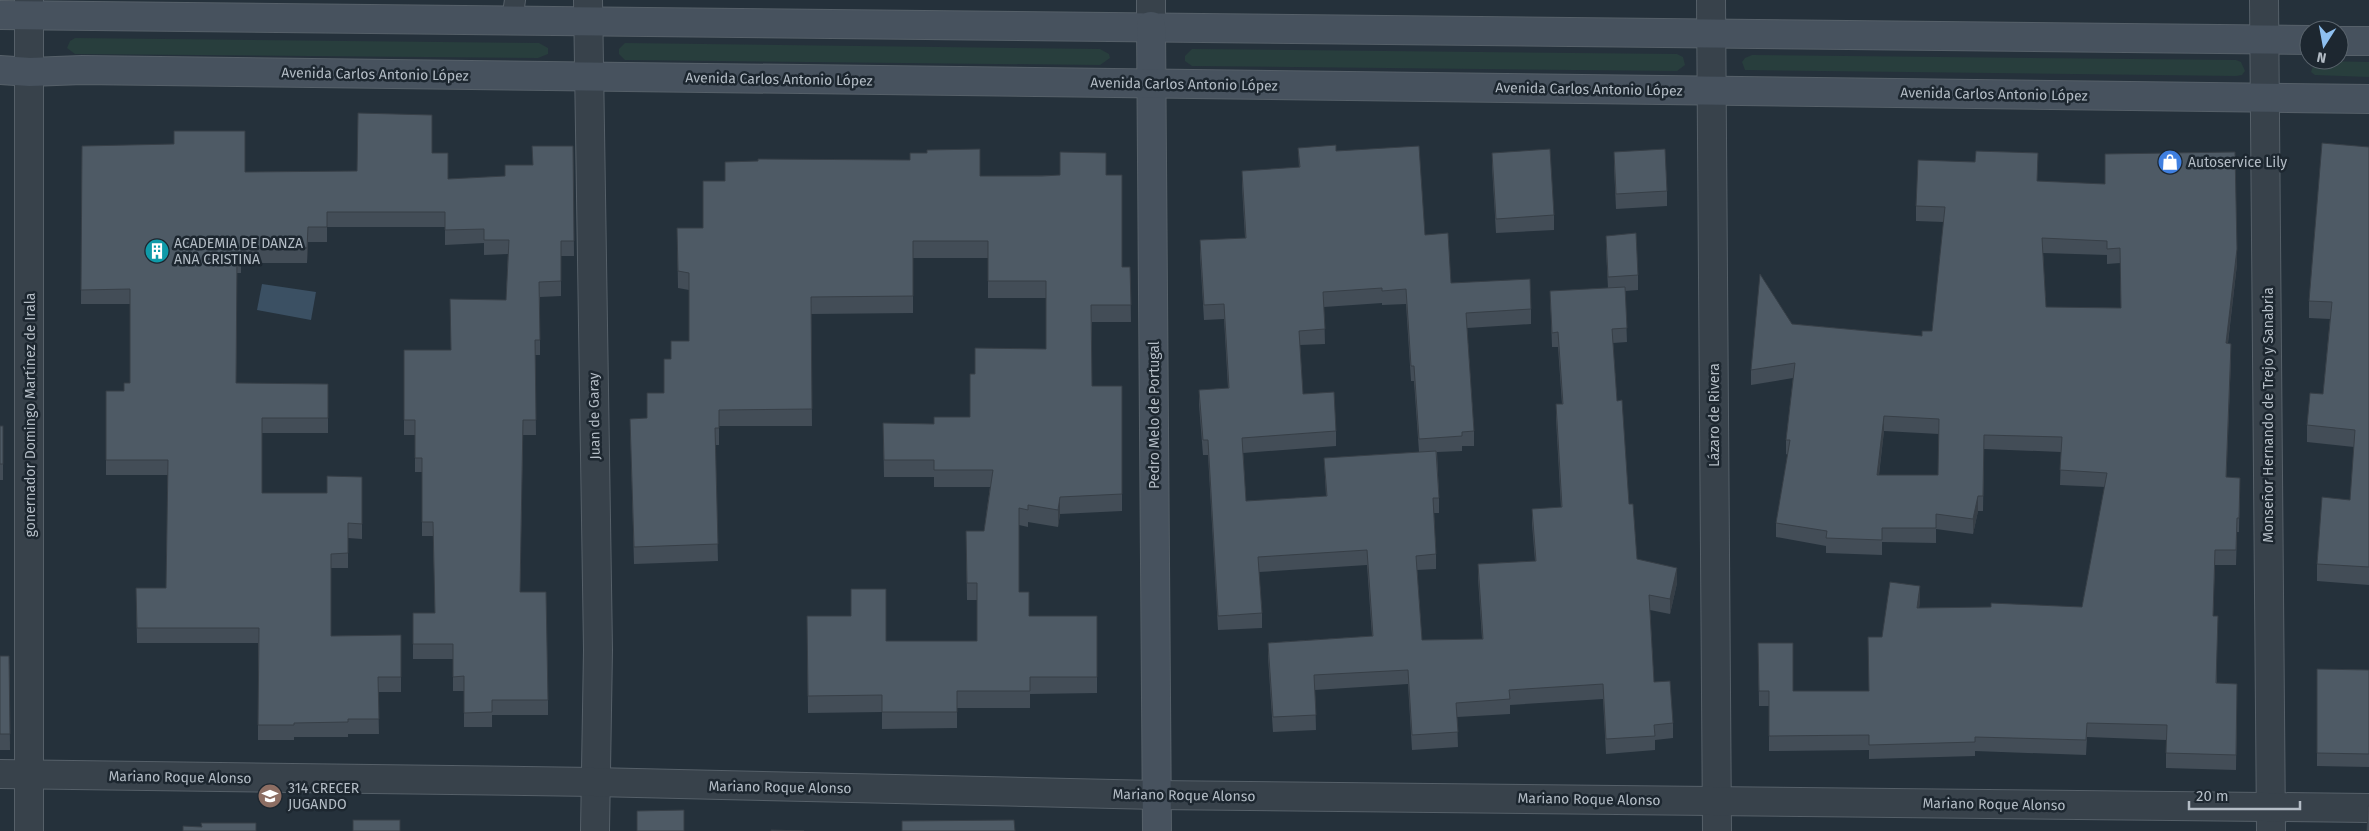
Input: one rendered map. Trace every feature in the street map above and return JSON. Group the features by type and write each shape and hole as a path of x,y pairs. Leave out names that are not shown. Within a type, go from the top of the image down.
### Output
{"main road":[{"path":"0,15 30,8 1151,13 1711,33 2299,40"},
{"name":"Pedro Melo de Portugal","path":"1151,13 1157,831"},
{"path":"2349,41 2369,41"},
{"name":"Avenida Carlos Antonio López","path":"0,70 30,72 82,70 2369,99"}],"street":[{"name":"Lázaro de Rivera","path":"1711,0 1717,831"},
{"name":"Monseñor Hernando de Trejo y Sanabria","path":"2264,0 2271,819"},
{"name":"gonernador Domingo Martínez de Irala","path":"29,831 30,8"},
{"name":"Juan de Garay","path":"588,10 598,650 594,782 595,831"},
{"name":"Mariano Roque Alonso","path":"0,774 594,782 1157,795 1717,801 2271,819 2369,808"}],"green space":[{"path":"75,38 539,43 548,48 548,54 538,58 75,54 67,48 70,41"},
{"path":"625,43 1100,49 1109,54 1110,58 1100,65 625,60 619,54 619,49"},
{"path":"1192,49 1677,54 1683,57 1685,65 1677,71 1192,66 1185,61 1185,56"},
{"path":"1752,55 2236,60 2241,62 2245,71 2242,75 2236,76 1745,70 1742,62 1745,58"},
{"path":"2349,62 2369,62 2369,77 2315,75 2311,72 2312,70 2349,70"}],"water":[{"path":"262,284 316,292 311,320 257,310"}],"building":[{"path":"358,113 432,115 432,153 448,153 448,179 505,176 505,165 533,165 532,146 573,146 574,241 561,241 561,281 539,282 540,340 535,340 536,420 523,420 520,592 546,592 548,700 492,700 492,712 464,713 464,676 453,677 453,644 413,644 413,613 435,613 433,522 422,522 422,458 415,458 415,420 404,420 404,350 451,350 450,299 506,300 509,240 484,240 484,229 445,230 445,212 327,212 327,227 308,227 307,248 241,248 241,258 237,258 236,383 328,384 328,418 262,418 262,493 327,493 327,476 362,477 362,524 348,523 348,553 331,554 331,636 401,635 401,677 378,677 379,719 348,719 348,722 294,723 294,725 258,725 259,628 137,628 136,588 166,588 168,460 106,460 106,391 124,391 124,383 130,383 130,289 81,290 82,146 174,144 174,131 245,131 245,172 357,171"},
{"path":"2322,143 2369,147 2369,567 2317,564 2322,497 2350,500 2355,430 2307,425 2310,393 2323,394 2332,302 2309,301"},
{"path":"1336,145 1336,151 1419,146 1425,235 1448,233 1451,283 1530,279 1531,309 1466,313 1474,431 1462,432 1462,436 1419,439 1414,366 1411,366 1406,289 1382,291 1382,288 1323,292 1325,329 1299,331 1303,394 1334,392 1336,431 1242,438 1246,501 1327,496 1324,458 1436,451 1439,498 1433,498 1436,554 1416,556 1422,640 1483,639 1478,564 1536,561 1532,509 1562,507 1556,404 1563,404 1558,332 1552,333 1550,291 1625,287 1627,328 1612,329 1617,401 1622,400 1629,504 1633,504 1637,559 1677,568 1670,599 1649,595 1654,682 1670,681 1673,723 1654,725 1655,736 1606,739 1603,684 1509,690 1510,699 1456,703 1458,732 1412,735 1408,670 1314,675 1316,715 1273,717 1268,643 1373,636 1367,550 1258,557 1262,613 1218,616 1208,440 1203,440 1199,390 1229,388 1224,304 1204,305 1200,240 1246,238 1242,171 1300,167 1298,148"},
{"path":"980,149 980,176 1060,175 1060,152 1106,153 1106,175 1122,175 1122,267 1130,267 1131,305 1091,305 1092,386 1122,386 1122,494 1060,497 1058,510 1028,505 1028,510 1019,508 1019,592 1029,592 1029,616 1097,616 1097,677 1030,677 1030,691 957,691 957,712 882,712 882,695 808,696 807,616 851,616 851,589 886,589 886,641 977,641 977,583 967,583 966,531 984,531 993,470 934,470 934,460 884,460 883,423 934,424 934,417 970,417 970,374 975,374 975,348 1046,349 1046,281 988,281 988,241 913,241 913,296 811,297 812,409 719,410 719,428 715,428 718,544 634,547 630,419 647,418 647,393 664,393 664,359 671,359 671,341 689,341 689,273 678,271 677,228 703,228 703,181 725,181 725,162 758,161 758,159 910,160 910,153 927,153 927,150"},
{"path":"1550,149 1554,215 1496,219 1492,153"},
{"path":"1665,149 1667,191 1616,194 1614,152"},
{"path":"1976,151 2038,153 2037,181 2105,184 2105,154 2235,152 2237,249 2226,343 2231,344 2226,477 2240,478 2239,518 2237,518 2236,550 2215,550 2213,616 2218,616 2216,683 2237,684 2236,755 2166,753 2167,725 2087,723 2086,740 1975,737 1975,742 1869,745 1869,735 1769,736 1769,691 1759,691 1758,643 1793,643 1793,691 1869,691 1868,637 1882,637 1890,582 1920,586 1917,608 1991,607 1991,603 2082,607 2107,473 2060,470 2062,437 1984,435 1983,496 1978,496 1973,519 1936,514 1936,528 1882,528 1882,540 1826,538 1827,531 1776,523 1790,440 1786,440 1795,363 1751,370 1760,274 1792,324 1922,336 1922,331 1932,331 1945,207 1916,206 1918,160 1975,162","holes":["2042,238 2107,241 2107,249 2120,248 2121,308 2046,307","1884,416 1939,419 1938,475 1877,475"]},
{"path":"1636,233 1638,275 1608,277 1606,236"},
{"path":"0,426 3,426 3,464 0,464"},
{"path":"0,656 9,656 10,734 0,734"},
{"path":"2317,669 2369,670 2369,754 2317,753"},
{"path":"2368,806 2369,831 2367,831"},
{"path":"684,810 684,831 637,831 637,811"},
{"path":"353,820 400,820 400,831 353,831"},
{"path":"1014,820 1015,831 902,831 902,821"},
{"path":"201,823 256,823 256,831 183,831 183,826 202,827"},
{"path":"771,830 804,831 771,831"}],"place":[{"name":"Autoservice Lily","path":"2170,162"},
{"name":"ACADEMIA DE DANZA ANA CRISTINA","path":"157,251"},
{"name":"314 CRECER JUGANDO","path":"270,796"}]}
